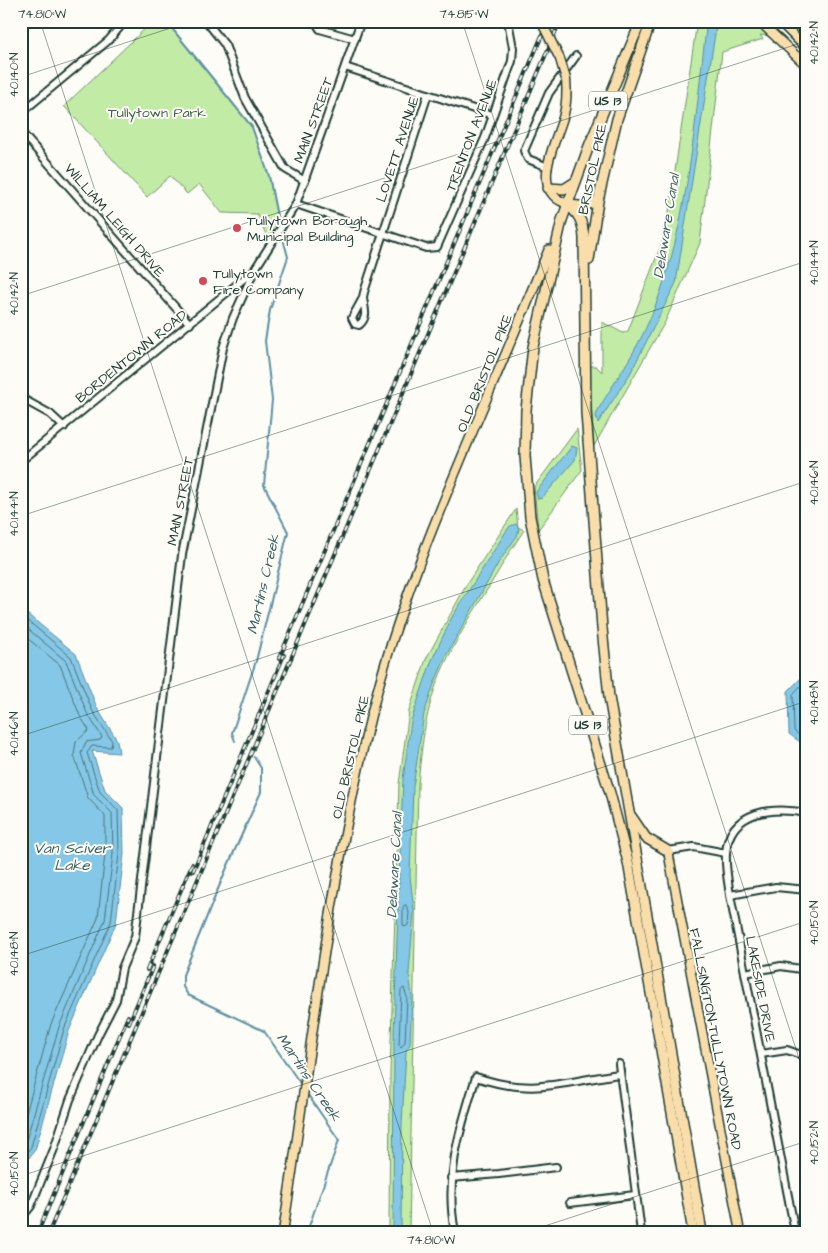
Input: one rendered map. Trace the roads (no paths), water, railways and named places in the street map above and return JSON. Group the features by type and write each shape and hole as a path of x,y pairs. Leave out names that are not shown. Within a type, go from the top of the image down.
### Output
{"highway":[{"name":"BRISTOL PIKE","path":"566,204 641,21"},
{"name":"BRISTOL PIKE","path":"586,298 598,201 622,99 651,21"},
{"path":"548,188 564,189 573,184 576,179"},
{"path":"566,204 578,214 583,227 586,298"},
{"name":"US 13","path":"566,204 540,311 527,388 525,456 530,517 548,600 605,776 626,853 693,1232"},
{"path":"524,310 562,220"},
{"name":"US 13","path":"586,298 584,392 602,628 612,720 702,1232"},
{"path":"627,805 642,834 668,851"}],"main road":[{"path":"541,21 560,59 566,79 566,105 548,167 548,188 553,196 566,204 583,206 598,201"},
{"path":"759,21 807,66"},
{"path":"779,21 807,49"},
{"name":"OLD BRISTOL PIKE","path":"283,1232 335,896 363,755 381,679 409,594 524,310"},
{"name":"FALLSINGTON-TULLYTOWN ROAD","path":"668,851 740,1232"}],"street":[{"path":"21,113 109,40 125,21"},
{"path":"206,21 225,45 245,98 280,160 289,172 305,181"},
{"path":"315,21 320,29 354,39"},
{"name":"MAIN STREET","path":"21,1218 31,1206 54,1149 70,1100 98,1035 116,1000 122,968 135,937 182,554 202,447 225,342 255,269 296,204 361,21"},
{"name":"TRENTON AVENUE","path":"383,234 431,249 437,247 441,242 485,138 512,62 513,48 508,21"},
{"path":"548,167 528,159 524,151 549,93 576,56"},
{"path":"345,67 492,115"},
{"name":"LOVETT AVENUE","path":"363,298 428,94"},
{"name":"WILLIAM LEIGH DRIVE","path":"21,132 190,324"},
{"path":"296,204 383,234"},
{"name":"BORDENTOWN ROAD","path":"21,461 255,269"},
{"path":"21,398 50,414 64,427"},
{"name":"LAKESIDE DRIVE","path":"795,1232 730,895 726,853 734,830 756,813 774,809 807,813"},
{"path":"668,851 694,847 726,853"},
{"path":"730,895 776,887 807,890"},
{"path":"745,973 781,966 807,970"},
{"path":"761,1054 786,1050 807,1057"},
{"path":"619,1064 641,1232"},
{"path":"455,1232 450,1201 451,1178 456,1150 476,1077 517,1087 541,1088 620,1074"},
{"path":"451,1178 556,1167"},
{"path":"570,1203 635,1195"}],"water":[{"path":"707,21 717,21 676,283 630,374 598,423 596,416 598,410 644,332 659,296 671,258 688,180"},
{"path":"572,446 577,448 575,460 542,498 538,499 536,492"},
{"path":"516,524 519,529 517,536 499,562 447,654 424,714 413,787 410,876 414,911 409,973 412,997 410,1044 406,1051 402,1124 401,1232 393,1232 394,1033 399,877 403,779 411,721 431,662 452,617 505,533 510,526"},
{"name":"Van Sciver Lake","path":"21,609 76,654 97,708 117,740 119,753 92,751 105,790 123,808 124,854 116,923 69,1031 35,1150 21,1168"},
{"path":"807,672 807,747 789,734 788,691"}],"waterway":[{"name":"Martins Creek","path":"166,21 252,127 269,176 279,226"},
{"name":"Martins Creek","path":"235,741 232,733 256,661 288,532 264,485 272,400 265,341 270,310 288,257 281,231"},
{"name":"Martins Creek","path":"254,757 261,768 261,792 225,872 183,975 183,987 188,995 264,1031 302,1086"},
{"name":"Martins Creek","path":"306,1092 339,1140 307,1232"}],"railway":[{"path":"279,659 548,21"},
{"path":"49,1232 560,21"},
{"path":"193,871 284,655"},
{"path":"147,970 192,864"},
{"path":"129,1023 153,966"},
{"path":"38,1232 128,1016"}],"place":[{"name":"Tullytown Borough Municipal Building","path":"237,228"},
{"name":"Tullytown Fire Company","path":"203,281"}],"park label":[{"name":"Tullytown Park","path":"157,112"}],"water label":[{"name":"Delaware Canal","path":"666,226"},
{"name":"Delaware Canal","path":"394,865"}]}
